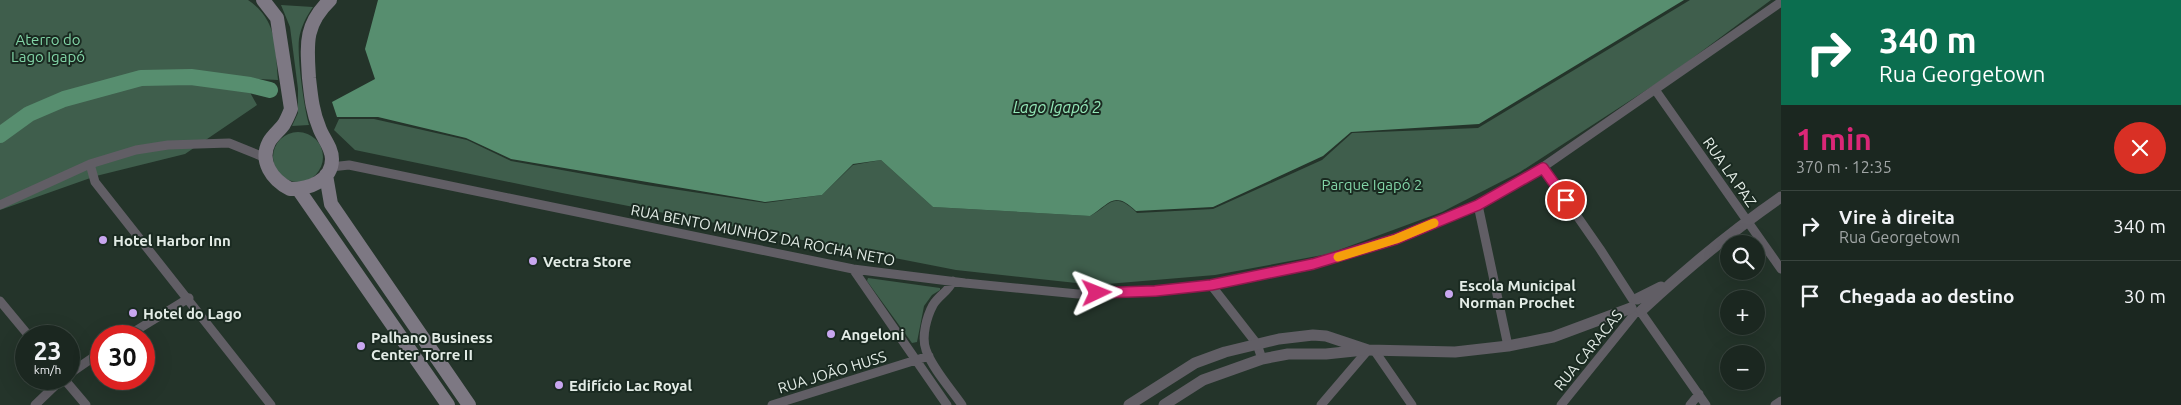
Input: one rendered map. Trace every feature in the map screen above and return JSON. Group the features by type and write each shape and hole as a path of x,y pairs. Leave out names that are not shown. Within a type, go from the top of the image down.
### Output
{"main road":[{"path":"263,0 277,18 291,110 285,123 268,144 266,158 268,168 274,178 290,189 309,187 329,171"},
{"path":"330,0 316,14 306,42 312,107 319,129 332,157 329,171 331,204 469,405"},
{"path":"298,189 448,405"}],"street":[{"name":"RUA BENTO MUNHOZ DA ROCHA NETO","path":"329,171 349,164 853,269 953,282 1078,294 1155,291 1211,285 1313,264 1396,239 1478,205 1543,168 1781,2"},
{"name":"RUA LA PAZ","path":"1656,91 1781,269"},
{"path":"0,205 90,164 136,150 168,145 209,142 229,143 266,158"},
{"path":"90,164 95,182 189,298 271,405"},
{"path":"1543,168 1600,249 1636,307 1706,405"},
{"path":"1164,405 1203,380 1262,359 1288,354 1326,354 1371,350 1454,352 1508,346 1553,337 1636,307 1674,280 1747,220 1781,197"},
{"path":"1478,205 1508,346"},
{"path":"853,269 947,405"},
{"path":"953,282 949,290 934,304 929,314 925,348 962,405"},
{"path":"1211,285 1257,344 1262,359"},
{"path":"145,325 189,298"},
{"path":"0,300 20,325"},
{"name":"RUA CARACAS","path":"1561,405 1636,307"},
{"path":"1129,405 1195,363 1225,352 1257,344 1313,335 1326,336 1371,350 1412,405"},
{"path":"1321,405 1371,350"},
{"name":"RUA JOÃO HUSS","path":"772,405 929,356"},
{"path":"35,405 51,390"},
{"path":"73,390 86,405"},
{"path":"1690,405 1699,394"},
{"path":"1775,405 1781,400"}],"green space":[{"name":"Aterro do Lago Igapó","path":"0,0 248,0 265,16 270,26 275,46 278,80 242,78 257,105 185,154 96,176 0,210"},
{"name":"Parque Igapó 2","path":"1690,0 1771,0 1671,74 1520,172 1442,212 1328,254 1215,275 1095,285 956,270 562,193 355,150 334,130 339,119 374,119 467,140 511,161 646,185 765,203 822,195 853,165 881,160 933,207 1090,216 1107,204 1117,201 1129,206 1137,213 1213,209 1322,160 1352,133 1478,128"},
{"path":"281,5 313,7 302,26 299,39 301,82 309,125 292,126 298,113 298,89 290,27"},
{"path":"298,132 316,139 323,157 316,175 298,182 280,175 273,157 280,139"},
{"path":"868,278 940,288 924,306 917,342 912,343 867,281"}],"water":[{"name":"Lago Igapó 2","path":"378,0 1684,0 1479,124 1351,132 1323,156 1213,207 1136,211 1128,204 1116,200 1090,216 933,207 881,160 853,164 822,195 765,202 511,159 466,138 378,117 337,117 332,102 375,79 365,49"}],"waterway":[{"path":"0,135 29,114 64,99 141,78 191,77 250,85 270,90"}],"slow traffic":[{"path":"1338,257 1396,239 1434,223"}],"place":[{"name":"Hotel Harbor Inn","path":"103,240"},
{"name":"Vectra Store","path":"533,261"},
{"name":"Escola Municipal Norman Prochet","path":"1449,294"},
{"name":"Hotel do Lago","path":"133,313"},
{"name":"Angeloni","path":"831,334"},
{"name":"Palhano Business Center Torre II","path":"361,346"},
{"name":"Edifício Lac Royal","path":"559,385"}],"route":[{"path":"1097,293 1155,291 1211,285 1313,264 1396,239 1478,205 1543,168 1566,200"}]}
